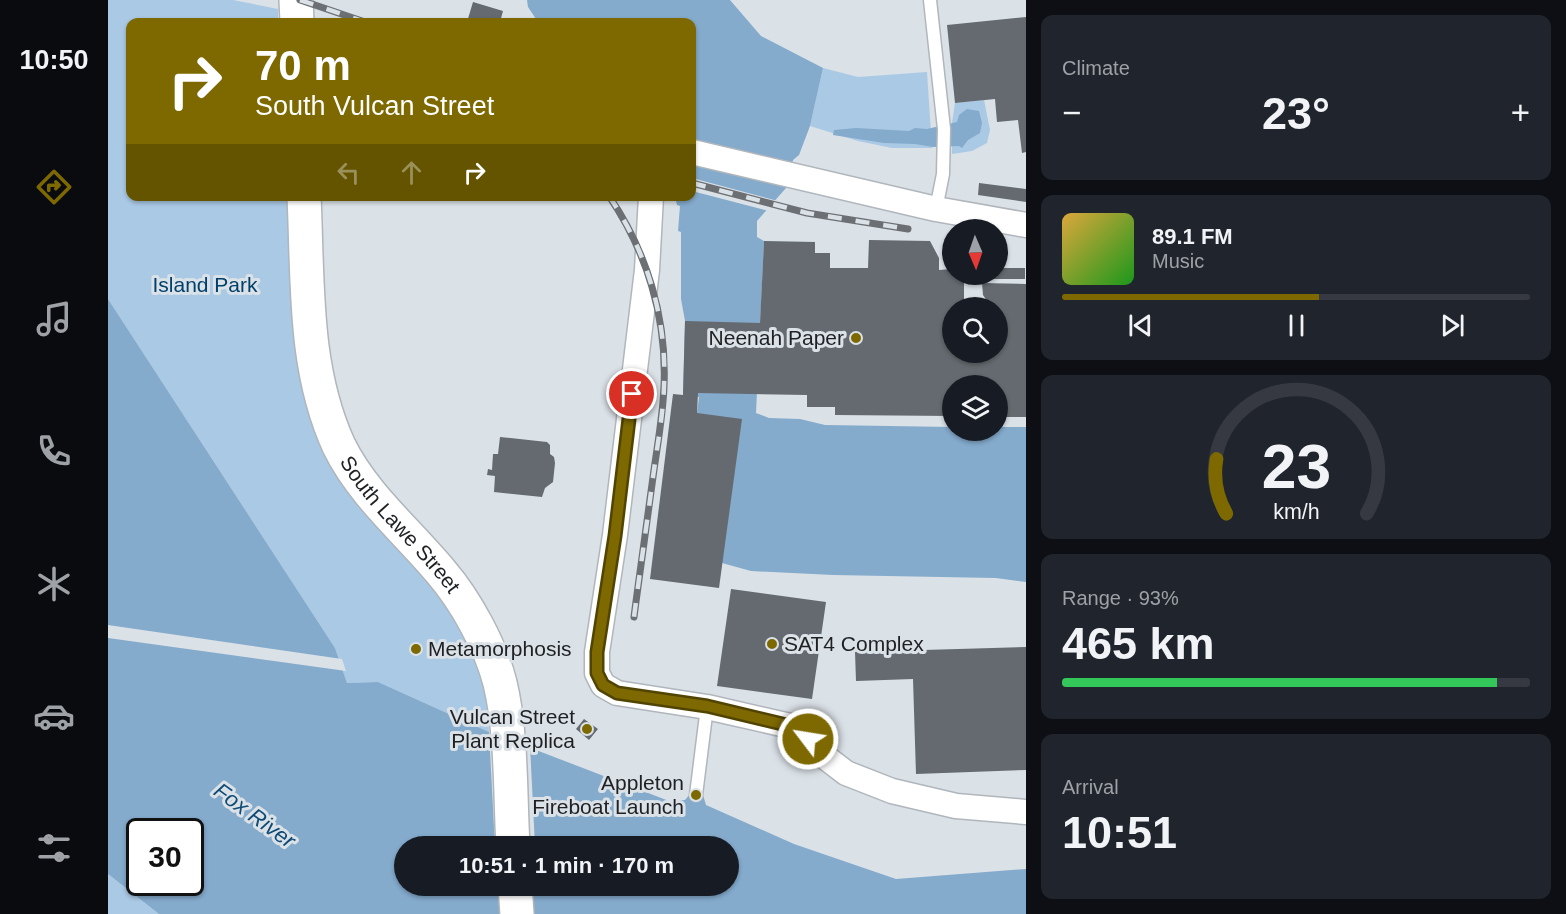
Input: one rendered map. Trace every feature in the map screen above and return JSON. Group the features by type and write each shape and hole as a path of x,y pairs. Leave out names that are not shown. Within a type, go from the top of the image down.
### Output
{"main road":[{"path":"296,0 297,18"},
{"name":"South Lawe Street","path":"304,201 311,345 321,400 339,446 358,479 443,573 471,614 497,672 507,735 512,836"},
{"path":"516,896 517,914"}],"street":[{"path":"696,153 936,209 1026,225"},
{"path":"651,201 647,270 615,536 597,652 597,673 603,685 617,693 707,706 799,728 816,750 846,773 892,791 956,806 1026,812"}],"lane":[{"path":"930,0 942,104 944,152 943,174 936,209"},
{"path":"696,795 707,706"}],"green space":[{"name":"Island Park","path":"108,0 233,0 278,9 278,18 126,18 126,201 289,201 298,366 315,419 438,588 466,632 485,677 489,732 378,682 347,683 335,648 108,299"},
{"path":"823,68 858,77 927,72 932,148 892,148 858,141 810,126"},
{"path":"984,100 990,130 987,143 972,151 952,154 952,123 955,103"},
{"path":"108,874 126,888 126,896 136,896 159,914 108,914"}],"water":[{"path":"527,0 730,0 761,36 823,68 810,126 799,155 793,160 786,188 757,221 757,237 764,241 756,413 769,418 800,419 825,425 942,427 942,441 1008,441 1008,427 1026,427 1026,582 996,578 751,571 722,563 697,413 699,397 683,395 685,321 681,299 681,232 678,231 680,206 676,201 696,201 696,18 535,18 528,7"},
{"path":"967,109 979,111 982,123 980,133 968,140 962,148 959,146 933,147 884,143 833,135 834,130 856,128 909,131 915,128 927,129 957,122 959,115"},
{"name":"Fox River","path":"108,299 335,648 347,683 378,682 489,732 669,801 685,800 690,794 703,795 706,805 794,844 896,879 1026,869 1026,914 159,914 136,896 204,896 204,818 126,818 126,888 108,874"}],"pier":[{"path":"696,179 778,201 769,211 696,192"},
{"path":"108,625 342,659 346,671 108,638"},
{"path":"489,732 530,745 535,836 494,836"}],"building":[{"path":"473,2 503,11 501,18 468,18"},
{"path":"1026,17 1026,152 1022,153 1018,120 997,122 995,99 955,103 947,25"},
{"path":"979,183 1026,189 1026,202 978,195"},
{"name":"Neenah Paper","path":"869,240 930,241 939,258 942,285 964,285 964,297 942,297 942,363 1008,363 1008,297 984,297 982,285 1026,284 1026,417 1008,417 1008,375 942,375 942,416 835,415 835,407 807,407 807,395 698,393 697,413 742,419 719,588 650,579 673,394 683,395 685,321 760,323 764,241 815,242 815,253 830,253 830,268 868,268"},
{"path":"1008,268 1025,268 1025,279 1008,279"},
{"path":"500,437 547,442 550,445 550,454 554,457 555,463 553,482 545,488 542,497 494,492 495,476 487,475 488,469 492,470 493,454 498,454"},
{"name":"SAT4 Complex","path":"731,589 826,602 812,699 717,686"},
{"path":"1026,647 1026,770 916,774 913,679 856,681 855,652"},
{"name":"Vulcan Street Plant Replica","path":"584,719 598,729 589,740 576,729"}],"railway":[{"path":"300,0 353,18"},
{"path":"696,184 807,213 908,229"},
{"path":"612,201 634,240 652,286 658,311 664,361 661,420 634,617"}],"place":[{"name":"Neenah Paper","path":"856,338"},
{"name":"SAT4 Complex","path":"772,644"},
{"name":"Metamorphosis","path":"416,649"},
{"name":"Vulcan Street Plant Replica","path":"587,729"},
{"name":"Appleton Fireboat Launch","path":"696,795"}],"route":[{"path":"632,394 615,536 597,652 597,673 603,685 617,693 707,706 799,728 808,739"}]}
